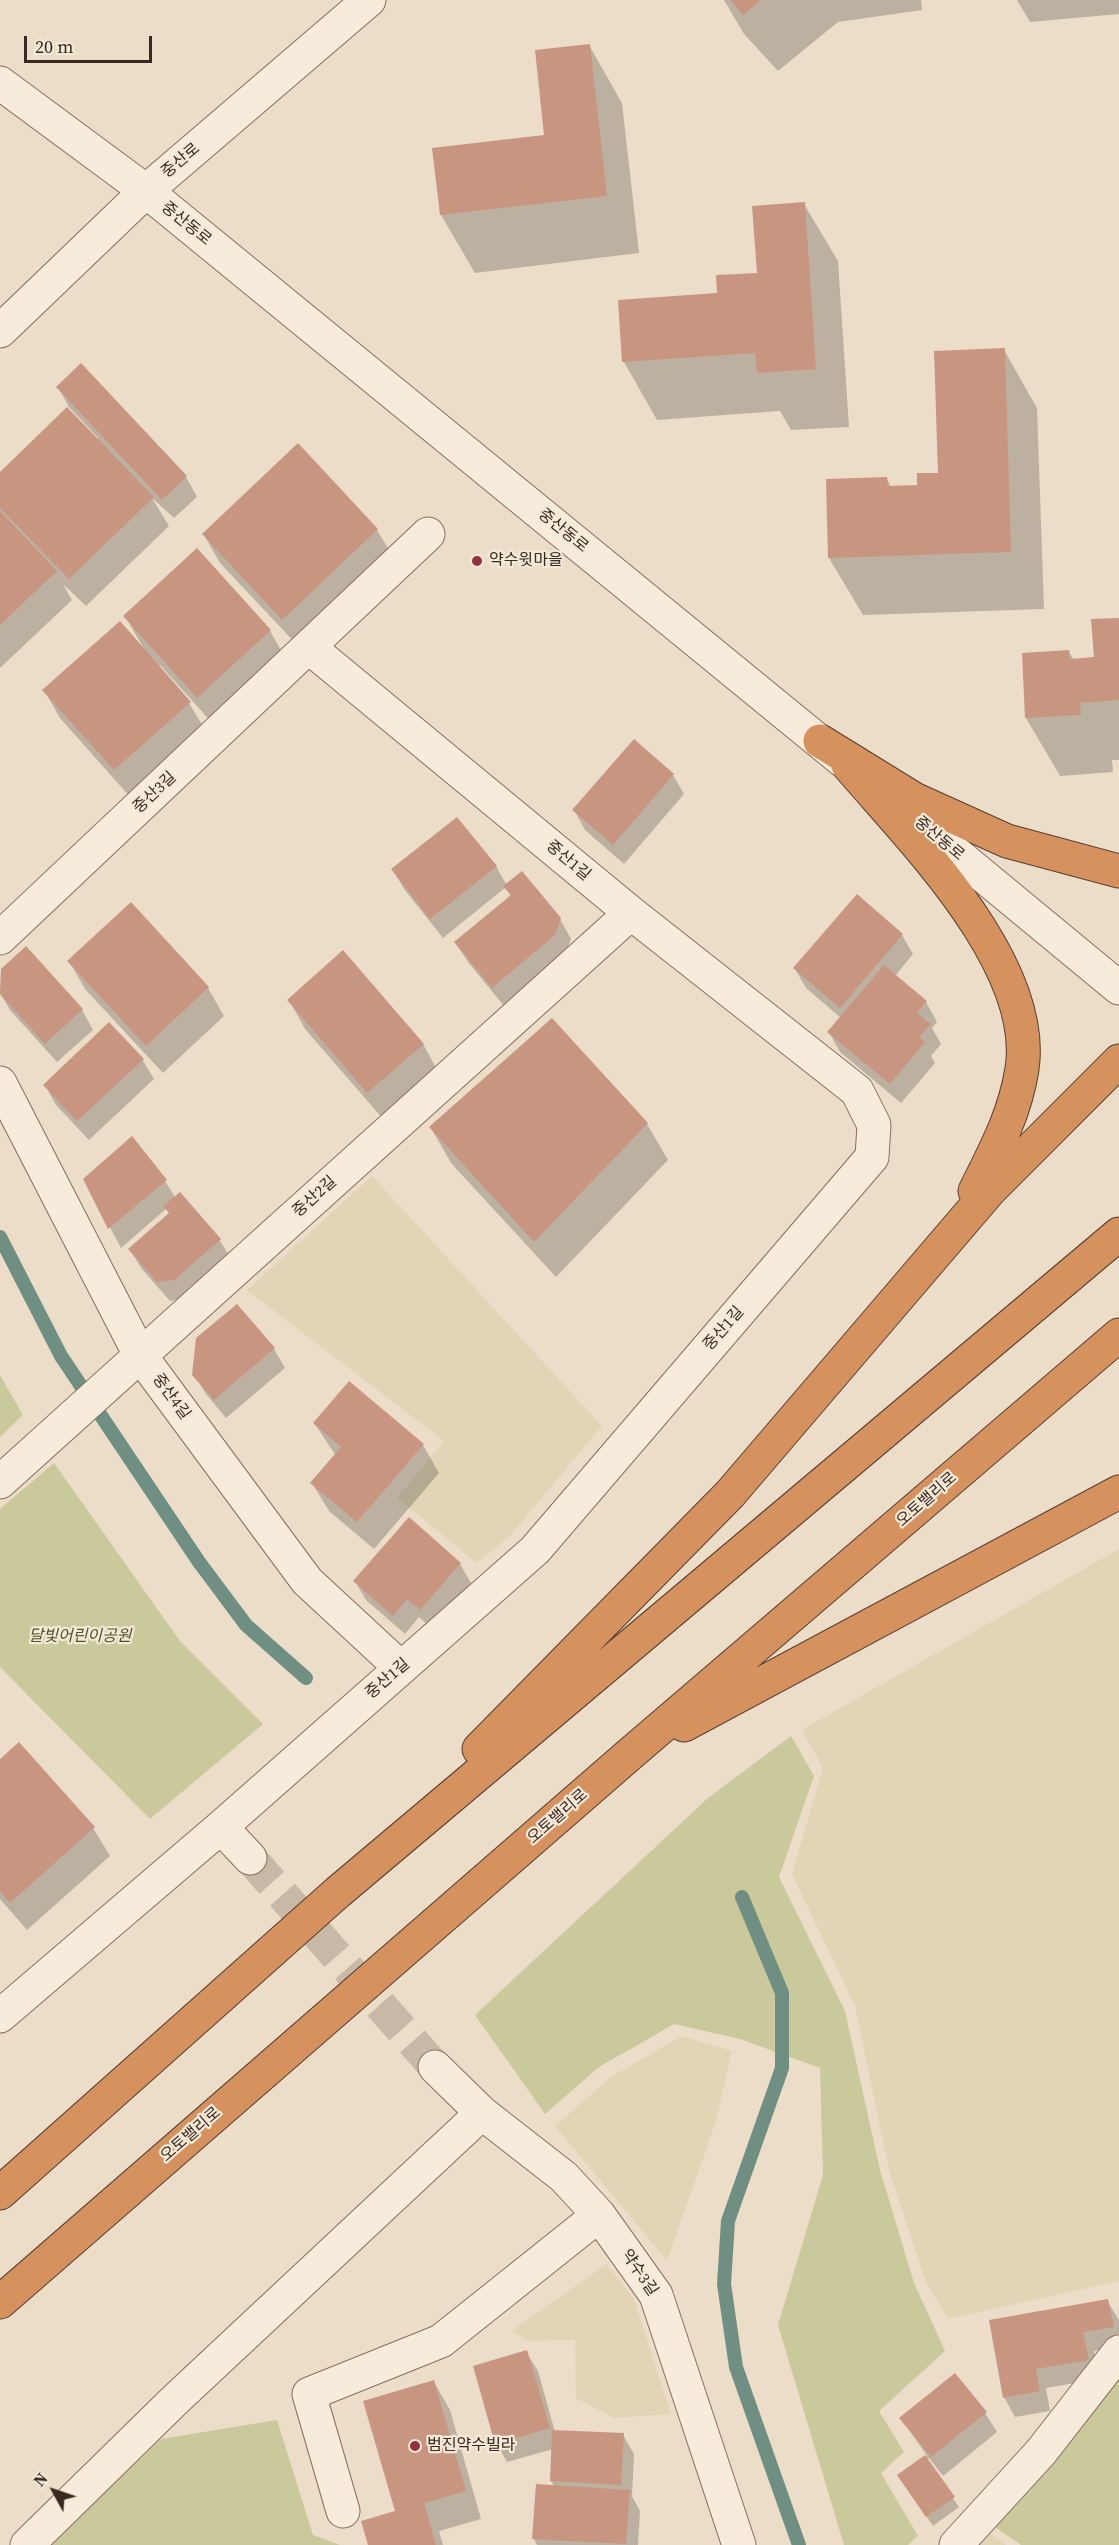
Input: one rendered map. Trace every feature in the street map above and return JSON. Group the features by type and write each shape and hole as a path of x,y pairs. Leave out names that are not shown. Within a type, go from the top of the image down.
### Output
{"highway":[{"path":"820,741 914,799 1007,841 1119,871"},
{"path":"848,765 971,912 1004,974 1022,1023 1023,1067 1012,1117 959,1225"},
{"path":"338,1892 730,1494 990,1190 1119,1061"},
{"path":"0,2193 338,1892 1119,1234"},
{"name":"오토밸리로","path":"0,2302 630,1754 1119,1335"},
{"path":"630,1754 1119,1492"}],"street":[{"name":"중산로","path":"0,331 146,191 369,0"},
{"name":"중산동로","path":"0,83 146,191 1119,988"},
{"name":"중산3길","path":"0,938 310,648 428,534"},
{"name":"중산1길","path":"0,2016 221,1827 535,1550 872,1157 874,1125 857,1091 631,913 310,648"},
{"name":"중산2길","path":"0,1482 631,913"},
{"name":"중산4길","path":"0,1083 140,1355 307,1581 401,1668"},
{"path":"221,1827 250,1858"},
{"name":"약수3길","path":"435,2067 482,2113 564,2177 599,2215 656,2295 739,2545"},
{"path":"27,2545 175,2400 482,2113"},
{"path":"343,2511 309,2394 441,2341 599,2215"},
{"path":"956,2545 1041,2452 1119,2352"}],"shaded area":[{"path":"372,1176 602,1426 509,1537 477,1563 397,1498 444,1441 247,1290"},
{"path":"1119,1549 1119,2281 948,2319 925,2280 889,2170 855,2006 792,1874 823,1768 802,1730"},
{"path":"682,2036 732,2051 716,2121 667,2261 555,2126 611,2077"},
{"path":"607,2264 634,2299 671,2414 614,2418 576,2398 575,2340 528,2341 511,2331"},
{"path":"990,2533 1006,2545 977,2545"}],"green space":[{"path":"0,1375 23,1415 0,1437"},
{"name":"달빛어린이공원","path":"54,1463 180,1641 263,1724 150,1819 0,1667 0,1509"},
{"path":"791,1736 814,1776 779,1877 845,2011 880,2170 914,2283 945,2351 879,2411 904,2452 881,2473 918,2536 908,2545 844,2545 778,2325 823,2175 820,2068 740,2039 674,2024 599,2067 545,2114 475,2015 708,1798"},
{"path":"1119,2380 1119,2545 1021,2545 995,2527"},
{"path":"277,2420 313,2535 340,2545 50,2545 161,2439"}],"building":[{"path":"730,0 761,0 743,15"},
{"path":"590,44 607,196 440,215 432,148 544,135 535,50"},
{"path":"805,202 816,369 757,373 755,353 622,362 618,300 717,293 716,275 757,273 752,206"},
{"path":"1005,348 1011,552 828,558 826,479 887,477 888,486 917,485 917,473 938,473 934,351"},
{"path":"81,363 187,476 162,500 56,387"},
{"path":"67,407 154,497 69,579 0,508 0,472"},
{"path":"298,443 378,529 282,620 202,534"},
{"path":"0,511 57,571 0,625"},
{"path":"197,548 271,630 197,698 123,616"},
{"path":"1119,618 1119,700 1080,703 1081,715 1025,718 1022,653 1069,650 1070,659 1094,657 1091,619"},
{"path":"120,621 191,702 114,770 42,690"},
{"path":"634,739 674,774 613,845 572,810"},
{"path":"457,817 497,866 430,919 391,869"},
{"path":"522,871 561,918 555,935 492,988 454,942 511,895 503,886"},
{"path":"857,894 903,934 840,1008 793,968"},
{"path":"131,902 209,987 146,1046 67,961"},
{"path":"26,946 83,1009 45,1044 0,994 1,969"},
{"path":"343,950 424,1044 367,1093 287,1000"},
{"path":"884,965 927,1001 917,1013 931,1024 919,1037 925,1042 890,1084 827,1032"},
{"path":"552,1018 648,1123 534,1242 429,1127"},
{"path":"109,1022 144,1059 77,1121 43,1085"},
{"path":"132,1136 167,1180 108,1229 83,1179"},
{"path":"180,1192 221,1239 174,1280 157,1282 128,1249 169,1213 163,1206"},
{"path":"237,1304 275,1348 214,1400 192,1375 196,1338"},
{"path":"349,1381 424,1444 357,1522 310,1483 341,1447 313,1423"},
{"path":"409,1517 461,1563 420,1610 407,1599 393,1616 353,1581"},
{"path":"19,1742 95,1827 10,1903 0,1891 0,1759"},
{"path":"1108,2299 1114,2327 1083,2332 1089,2360 1036,2369 1040,2391 1003,2398 989,2320"},
{"path":"527,2350 550,2428 495,2444 473,2366"},
{"path":"955,2373 987,2412 931,2457 899,2418"},
{"name":"범진약수빌라","path":"434,2380 466,2491 424,2503 436,2545 368,2545 361,2521 395,2511 363,2401"},
{"path":"552,2430 624,2433 621,2485 550,2481"},
{"path":"925,2455 955,2497 926,2517 897,2475"},
{"path":"536,2484 630,2490 626,2544 532,2539"}],"waterway":[{"path":"0,1237 61,1356 199,1562 246,1625 306,1678"},
{"path":"742,1897 782,1993 782,2068 728,2221 724,2284 736,2367 799,2545"}],"tunnel":[{"path":"250,1858 435,2067"}],"place":[{"name":"약수윗마을","path":"477,561"},
{"name":"범진약수빌라","path":"415,2446"}]}
